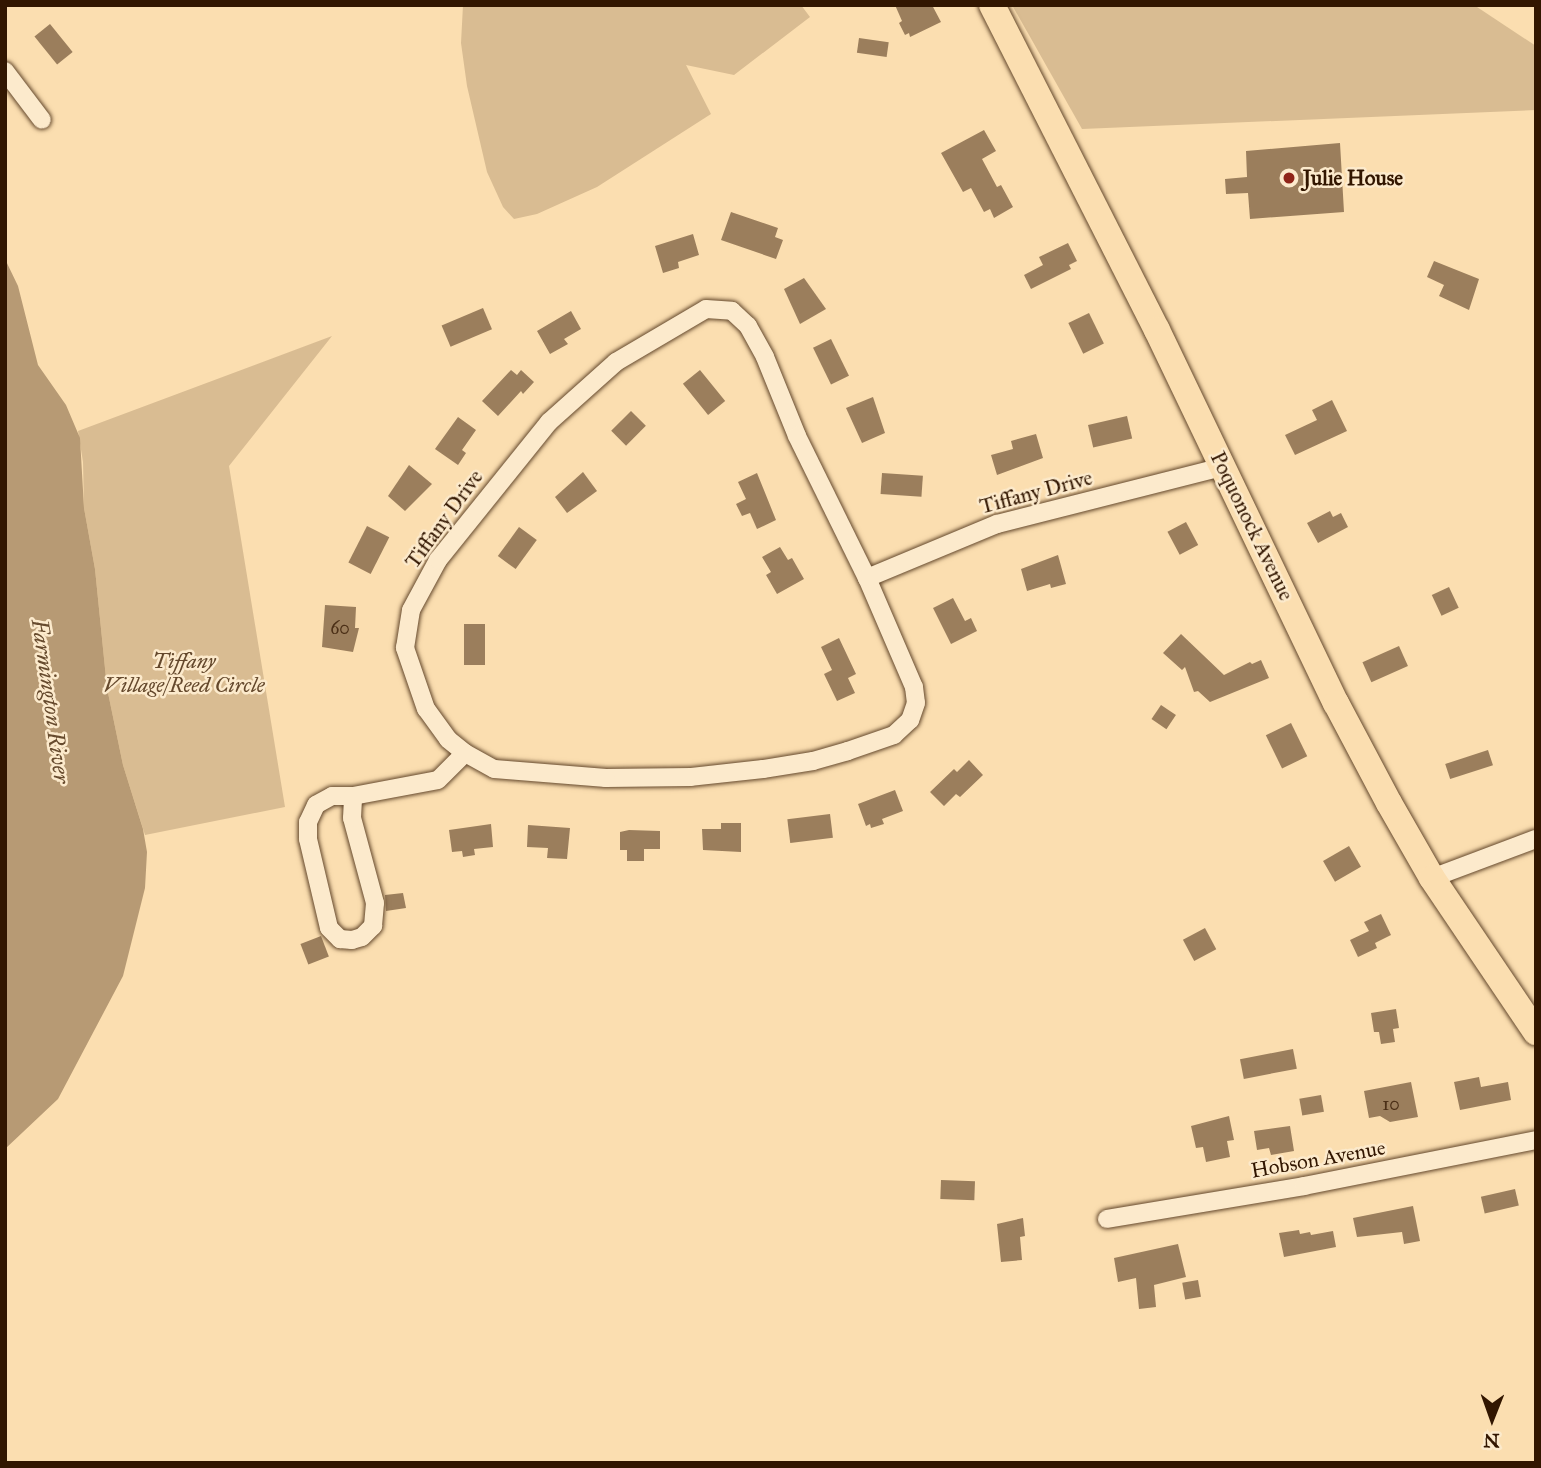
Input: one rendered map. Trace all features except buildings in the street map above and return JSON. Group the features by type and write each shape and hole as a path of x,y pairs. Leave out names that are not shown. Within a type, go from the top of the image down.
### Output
{"main road":[{"name":"Poquonock Avenue","path":"992,5 1223,467 1336,703 1432,878 1536,1032"}],"street":[{"path":"5,71 42,120"},
{"name":"Tiffany Drive","path":"706,309 732,311 748,326 832,511 867,578 914,687 916,703 910,720 894,735 813,761 691,777 606,778 494,769 465,753 448,739 426,709 405,648 411,610 432,570 475,510 549,422 616,362 706,309"},
{"name":"Tiffany Drive","path":"867,578 997,524 1223,467"},
{"path":"352,796 352,818 375,903 373,926 362,937 352,940 340,939 329,928 308,839 309,822 316,805 332,796 352,796 438,780 465,753"},
{"path":"1432,878 1536,839"},
{"name":"Hobson Avenue","path":"1107,1219 1304,1186 1536,1140"}],"green space":[{"path":"463,5 801,5 810,17 734,75 686,65 711,114 597,187 537,214 514,219 503,207 487,172 467,86 461,43"},
{"path":"1012,5 1474,5 1536,46 1536,110 1082,129"},
{"name":"Tiffany Village/Reed Circle","path":"332,336 229,466 285,807 145,835 123,765 107,688 95,569 84,508 83,462 78,431"}],"water":[{"name":"Farmington River","path":"5,259 18,286 38,365 66,405 80,438 84,508 95,569 107,688 123,765 143,829 147,852 145,888 123,976 58,1099 5,1149"}],"place":[{"name":"Julie House","path":"1289,178"}]}
